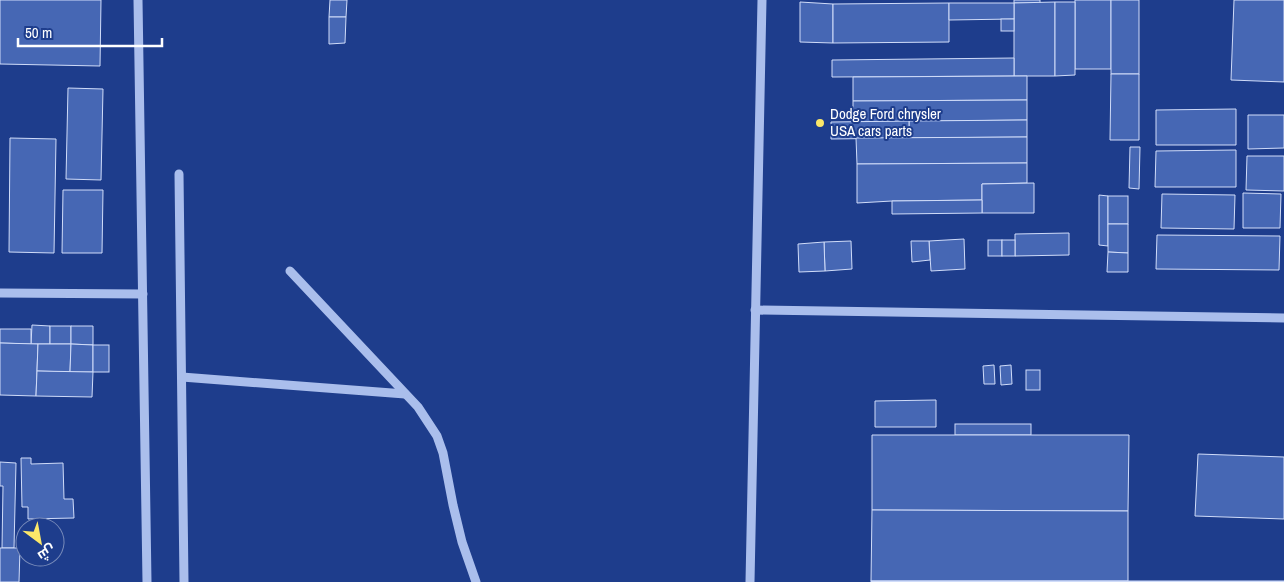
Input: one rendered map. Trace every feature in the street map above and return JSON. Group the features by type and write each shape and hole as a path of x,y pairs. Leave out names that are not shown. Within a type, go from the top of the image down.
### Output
{"street":[{"path":"138,0 147,582"},
{"path":"750,582 762,0"},
{"path":"179,174 184,582"},
{"path":"290,271 405,394 428,421 437,436 443,453 462,542 476,582"},
{"path":"0,293 143,294"},
{"path":"755,310 1284,318"},
{"path":"182,377 405,394"}],"building":[{"path":"0,0 101,0 100,66 0,64"},
{"path":"330,0 347,0 346,17 329,17"},
{"path":"1014,0 1040,0 1040,3 1014,3"},
{"path":"1075,0 1111,0 1111,69 1075,69"},
{"path":"1111,0 1139,0 1139,74 1111,74"},
{"path":"1234,0 1284,0 1284,82 1231,80"},
{"path":"800,2 833,4 833,43 800,42"},
{"path":"1055,2 1055,76 1014,76 1014,3"},
{"path":"1055,2 1075,2 1075,75 1055,76"},
{"path":"949,3 949,42 833,43 833,4"},
{"path":"949,3 1014,3 1014,19 949,20"},
{"path":"329,17 346,17 345,43 329,44"},
{"path":"1001,19 1014,19 1014,31 1001,31"},
{"path":"1014,58 1014,76 832,77 832,60"},
{"path":"1111,74 1139,74 1139,140 1110,140"},
{"path":"1027,76 1027,100 853,101 853,77"},
{"path":"68,88 103,89 101,180 66,179"},
{"path":"1027,100 1027,120 853,122 853,101"},
{"path":"1236,109 1236,145 1156,145 1156,110"},
{"path":"1248,115 1284,115 1284,148 1248,149"},
{"path":"1027,120 1027,137 909,138 909,121"},
{"path":"909,121 909,138 831,139 831,122"},
{"path":"1027,137 1027,163 857,164 856,138"},
{"path":"10,138 56,139 54,253 9,252"},
{"path":"1130,147 1140,147 1139,189 1129,188"},
{"path":"1236,150 1236,187 1155,187 1156,151"},
{"path":"1247,156 1284,156 1284,191 1246,190"},
{"path":"1027,163 1027,183 982,184 982,200 857,203 857,164"},
{"path":"1034,183 1034,213 982,213 982,184"},
{"path":"63,190 103,190 102,253 62,253"},
{"path":"1243,193 1281,194 1280,228 1243,228"},
{"path":"1162,194 1235,195 1234,229 1161,228"},
{"path":"1099,195 1108,196 1108,246 1099,245"},
{"path":"1108,196 1128,196 1128,224 1108,224"},
{"path":"982,200 982,213 892,214 892,201"},
{"path":"1108,224 1128,224 1128,253 1108,252"},
{"path":"1069,233 1069,255 1015,256 1015,234"},
{"path":"1157,235 1280,236 1279,270 1156,269"},
{"path":"964,239 965,269 931,271 929,241"},
{"path":"988,240 1002,240 1002,256 988,256"},
{"path":"1002,240 1015,240 1015,256 1002,256"},
{"path":"851,241 852,269 825,271 824,242"},
{"path":"911,241 929,241 930,260 912,262"},
{"path":"824,242 825,271 799,272 798,244"},
{"path":"1108,252 1128,253 1128,272 1107,272"},
{"path":"32,325 50,326 50,344 31,344"},
{"path":"50,326 71,326 71,344 50,344"},
{"path":"71,326 93,326 93,345 71,344"},
{"path":"0,329 31,329 31,344 0,343"},
{"path":"0,343 38,344 36,396 0,395"},
{"path":"38,344 71,344 70,372 37,371"},
{"path":"71,344 93,345 93,372 70,372"},
{"path":"93,345 109,345 109,372 93,372"},
{"path":"994,365 995,384 984,384 983,366"},
{"path":"1011,365 1012,384 1001,385 1000,366"},
{"path":"1026,370 1040,370 1040,390 1026,390"},
{"path":"37,371 93,372 92,397 36,396"},
{"path":"936,400 936,427 875,427 875,401"},
{"path":"955,424 1031,424 1031,435 955,435"},
{"path":"872,435 1129,435 1128,511 872,510"},
{"path":"1198,454 1284,457 1284,519 1195,516"},
{"path":"21,458 31,458 31,464 63,463 64,499 73,499 74,518 28,517 28,507 22,507"},
{"path":"0,462 16,463 14,548 2,548 3,486 0,486"},
{"path":"872,510 1128,511 1128,581 871,581"},
{"path":"0,548 15,548 15,567 19,567 19,582 0,582"},
{"path":"1284,581 1284,582 871,582"}],"place":[{"name":"Dodge Ford chrysler USA cars parts","path":"820,123"}]}
